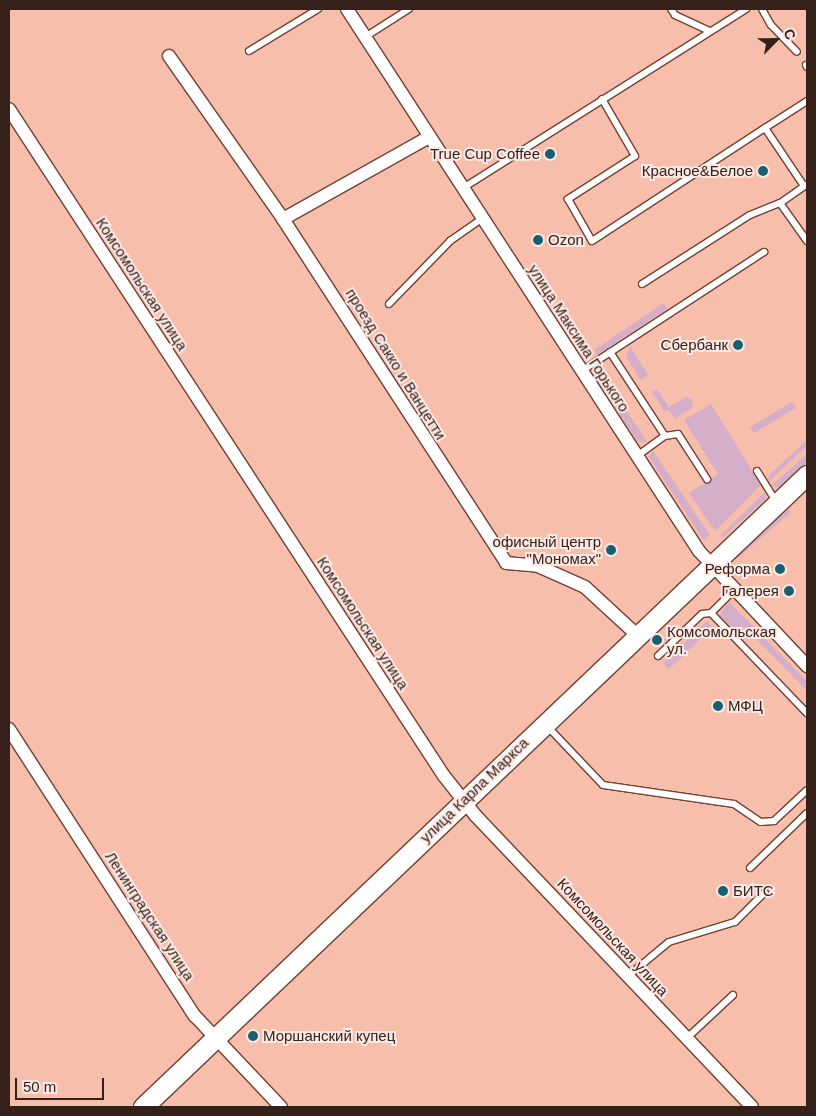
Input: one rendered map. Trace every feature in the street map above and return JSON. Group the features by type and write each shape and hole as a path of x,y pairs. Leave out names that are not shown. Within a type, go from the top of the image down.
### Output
{"main road":[{"name":"улица Карла Маркса","path":"143,1107 636,635 713,566 807,475"}],"street":[{"name":"улица Максима Горького","path":"347,9 580,372 699,551 807,666"},
{"name":"проезд Сакко и Ванцетти","path":"169,56 284,219 506,563 538,566 585,587 636,635"},
{"name":"Комсомольская улица","path":"9,109 444,776 464,800 752,1107"},
{"path":"284,219 429,137"},
{"name":"Ленинградская улица","path":"9,729 195,1016 281,1107"}],"lane":[{"path":"249,52 318,9"},
{"path":"365,37 409,9"},
{"path":"671,9 674,15 710,31"},
{"path":"462,188 746,9"},
{"path":"762,9 772,25 798,52"},
{"path":"602,99 635,156 568,199 592,241 807,101"},
{"path":"642,284 750,215 780,203 806,185 765,128"},
{"path":"780,203 807,241"},
{"path":"389,304 450,241 482,219"},
{"path":"580,372 764,252"},
{"path":"610,352 665,436"},
{"path":"636,456 665,436 678,434 707,479"},
{"path":"757,471 778,504"},
{"path":"658,656 702,614 711,613 735,590"},
{"path":"711,613 807,713"},
{"path":"544,723 604,786 734,804 761,822 774,821 807,790"},
{"path":"750,868 807,814"},
{"path":"628,976 669,942 735,922 765,892"},
{"path":"687,1038 733,995"}],"shaded area":[{"path":"664,303 667,309 597,355 594,350"},
{"path":"630,346 648,375 640,380 626,356"},
{"path":"597,365 647,442 638,442 594,376"},
{"path":"657,389 669,407 686,397 692,399 693,407 675,419 669,410 665,412 652,392"},
{"path":"792,402 796,408 754,433 750,427"},
{"path":"711,404 761,485 715,531 689,493 718,474 684,420"},
{"path":"807,440 807,446 768,482 770,474"},
{"path":"653,451 710,535 704,541 649,457"},
{"path":"807,454 807,462 779,487 771,486"},
{"path":"765,492 766,499 723,537 721,535"},
{"path":"789,509 790,513 738,558 737,554"},
{"path":"729,602 807,681 807,691 744,626 736,631 719,615"},
{"path":"707,621 713,627 669,669 663,663"}],"place":[{"name":"True Cup Coffee","path":"550,154"},
{"name":"Красное&Белое","path":"763,171"},
{"name":"Ozon","path":"538,240"},
{"name":"Сбербанк","path":"738,345"},
{"name":"офисный центр \"Мономах\"","path":"611,550"},
{"name":"Реформа","path":"780,569"},
{"name":"Галерея","path":"789,591"},
{"name":"Комсомольская ул.","path":"657,640"},
{"name":"МФЦ","path":"718,706"},
{"name":"БИТС","path":"723,891"},
{"name":"Моршанский купец","path":"253,1036"}]}
